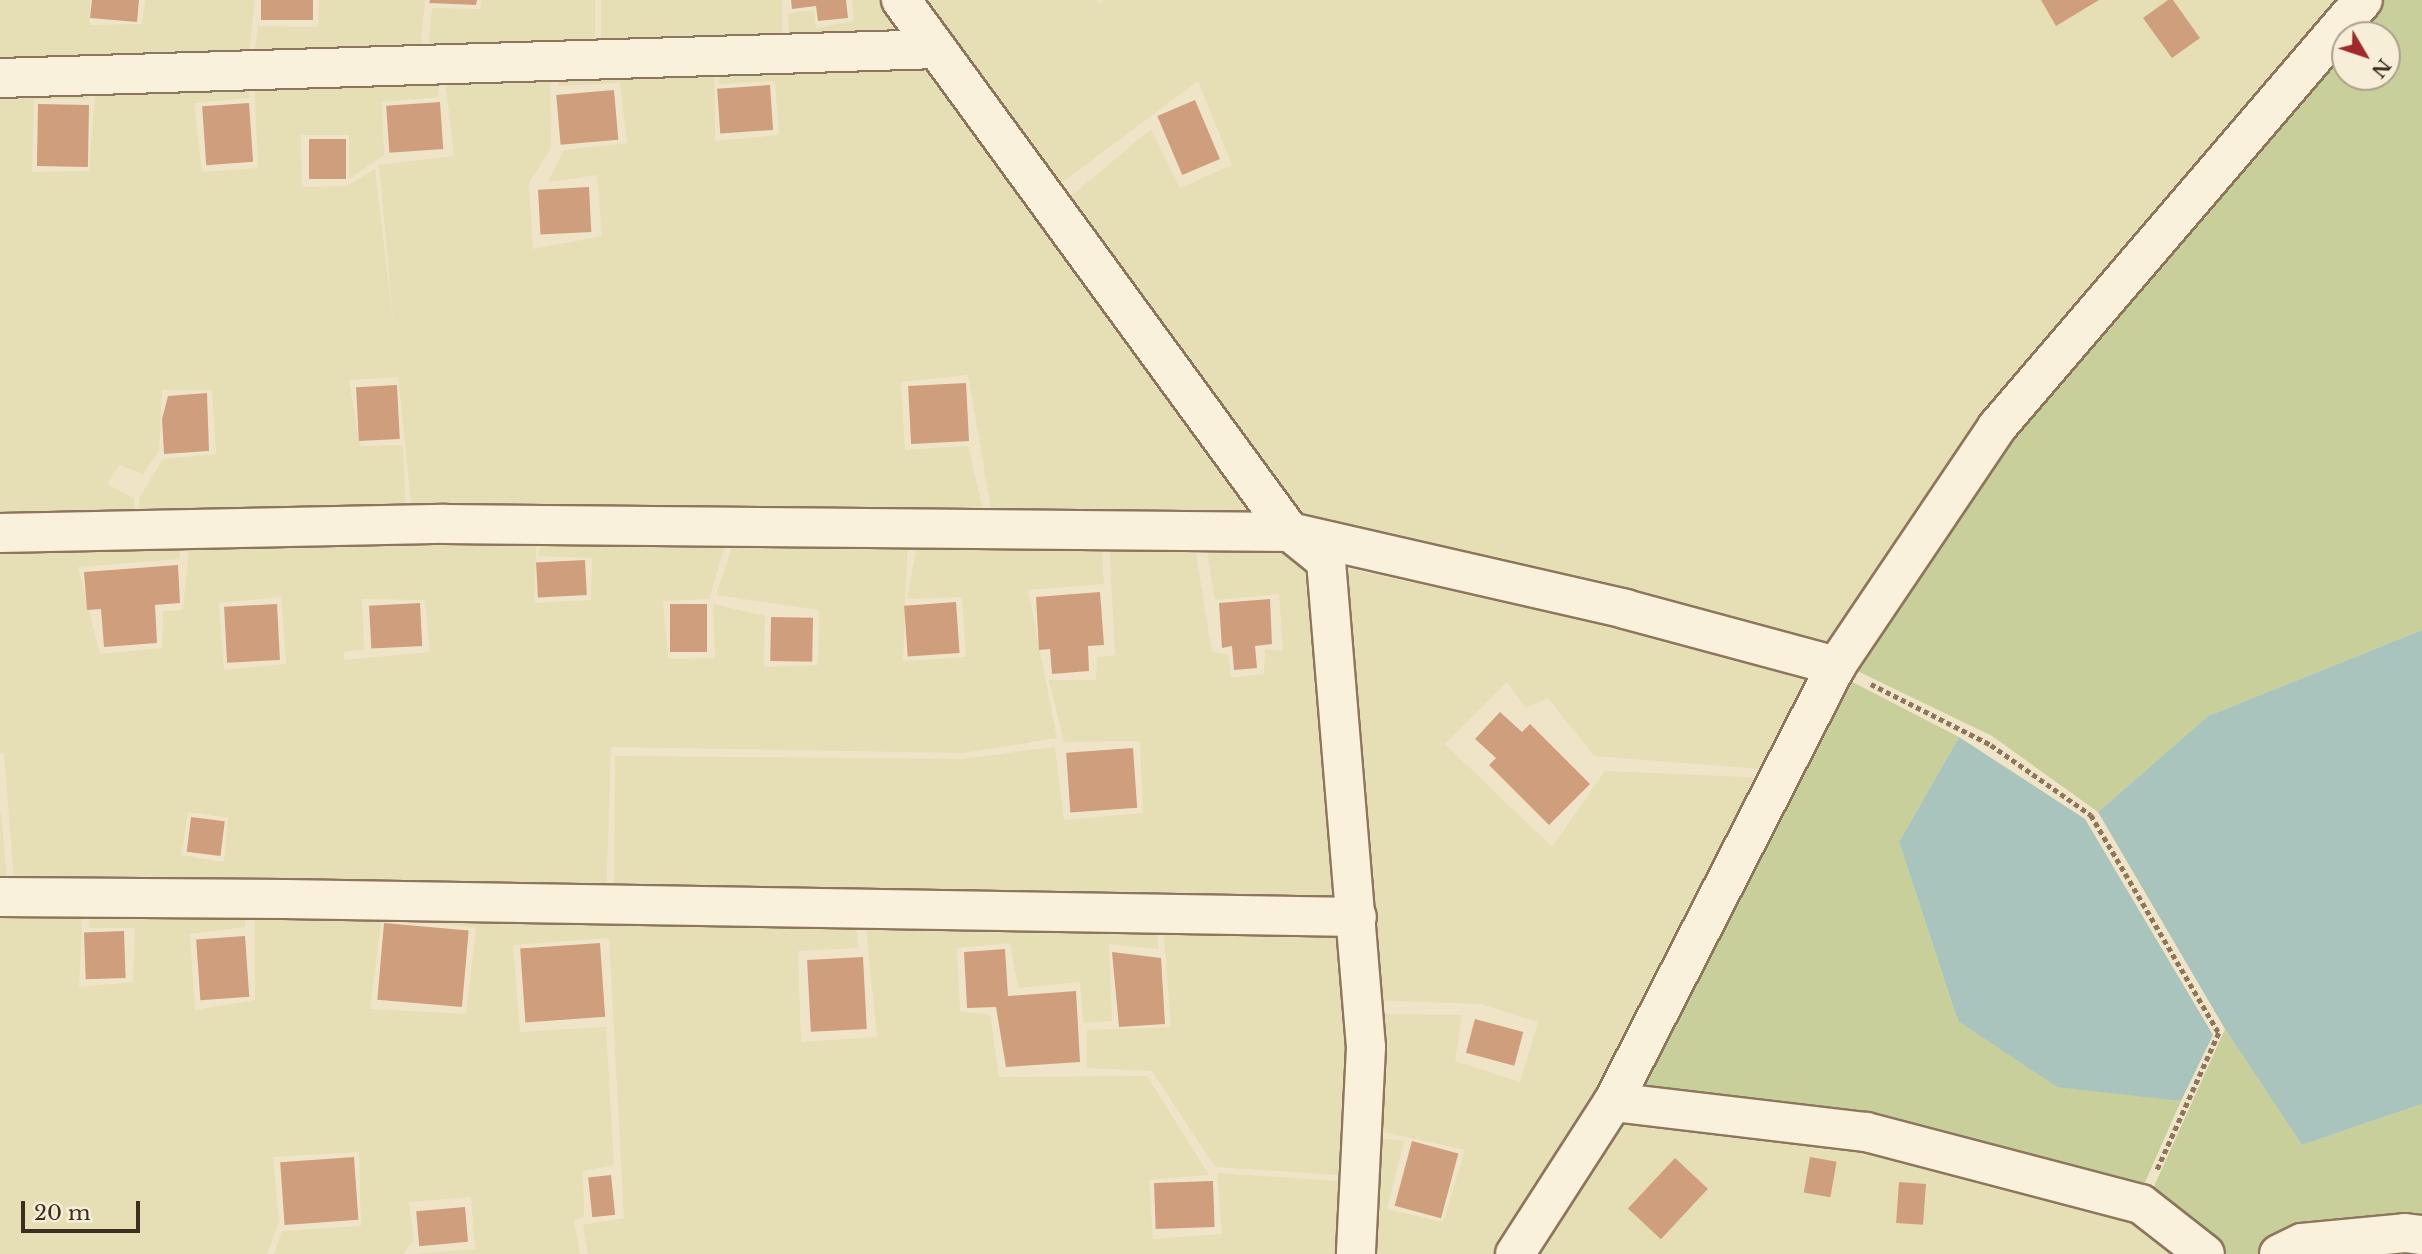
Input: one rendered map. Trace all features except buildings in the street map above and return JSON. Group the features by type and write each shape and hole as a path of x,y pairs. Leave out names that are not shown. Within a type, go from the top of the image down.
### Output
{"street":[{"path":"901,0 1290,532 1326,561 1366,1047 1356,1254"},
{"path":"1515,1254 1613,1102 1836,666 1997,427 2363,0"},
{"path":"0,78 937,49"},
{"path":"0,533 445,524 1290,532 1625,609 1836,666"},
{"path":"0,897 312,899 1357,917"},
{"path":"1613,1102 1866,1132 2141,1204 2205,1254"},
{"path":"2297,1250 2405,1233 2422,1235"}],"path":[{"path":"1836,666 1991,745 2091,815 2219,1033 2141,1204"}],"shaded area":[{"path":"0,0 90,0 90,72 0,72"},
{"path":"145,0 255,0 248,63 90,69 90,25 142,24"},
{"path":"319,0 425,0 419,61 253,65 258,26 318,27"},
{"path":"481,0 595,0 595,55 427,61 432,8 480,9"},
{"path":"601,0 782,0 782,53 601,53"},
{"path":"852,0 896,0 926,40 790,48 788,13 814,10 816,28 854,21"},
{"path":"922,0 1096,0 1100,4 1104,0 2348,0 1836,657 1297,511 1063,203 1151,129 1180,188 1232,165 1198,81 1055,188"},
{"path":"935,54 1280,524 992,514 968,375 901,382 905,450 968,446 985,518 412,511 398,377 349,380 360,446 403,445 406,513 140,521 139,498 163,459 216,454 212,390 162,390 159,451 143,474 119,465 107,484 134,498 135,522 0,526 0,84 90,79 88,99 34,99 32,172 89,171 96,82 248,75 249,98 194,103 202,172 258,168 254,76 439,70 438,97 382,102 384,155 349,179 349,135 301,135 302,187 347,186 375,169 394,328 379,165 454,156 445,79 550,68 551,148 529,183 533,249 602,236 597,175 548,182 564,150 627,143 620,83 559,86 556,66 714,61 715,141 779,135 775,81 719,84 720,61"},
{"path":"537,530 534,603 591,600 592,558 538,556 543,533 729,533 709,599 663,601 668,659 715,658 713,604 765,616 764,667 818,665 819,610 716,595 736,536 908,534 903,661 966,657 962,597 907,599 919,535 1101,538 1104,584 1028,590 1057,738 962,753 611,747 606,900 15,893 4,753 0,753 0,540 183,535 179,559 78,567 100,654 162,648 163,611 183,610 190,537","holes":["281,597 286,664 224,670 219,603","362,599 425,600 430,652 344,660 344,652 364,649","188,812 228,818 224,862 181,855"]},
{"path":"1205,538 1286,539 1320,567 1348,908 614,897 615,756 962,759 1055,747 1064,820 1143,813 1140,741 1064,742 1049,680 1096,680 1097,657 1115,655 1109,539 1194,542 1212,652 1229,655 1231,678 1264,674 1265,649 1283,651 1279,594 1215,600"},
{"path":"1334,566 1828,670 1774,770 1594,756 1548,698 1526,708 1507,682 1445,744 1552,847 1605,771 1770,778 1694,925 1506,1254 1367,1254 1373,1138 1404,1141 1387,1209 1443,1222 1465,1150 1374,1130 1378,1014 1462,1015 1455,1061 1520,1082 1538,1022 1481,1004 1373,1000"},
{"path":"1,813 8,891 0,891"},
{"path":"83,903 79,987 133,982 135,928 89,928 91,905 246,904 245,927 190,934 195,1010 255,1000 255,906 383,907 370,1009 466,1014 476,928 391,917 856,918 858,948 798,951 801,1042 877,1037 865,918 1157,920 1158,949 1109,944 1112,1021 1083,1023 1080,982 1018,988 1010,943 957,948 960,1011 990,1015 999,1077 1147,1076 1209,1175 1149,1180 1153,1239 1222,1234 1217,1173 1352,1182 1350,1254 588,1254 583,1225 624,1218 609,938 513,945 520,1032 606,1027 614,1165 583,1171 584,1217 574,1220 580,1254 414,1254 475,1249 471,1197 409,1202 414,1241 403,1254 274,1254 282,1231 361,1226 359,1152 273,1157 279,1221 267,1254 0,1254 0,904"},
{"path":"1163,924 1349,924 1354,1176 1215,1167 1152,1071 1087,1068 1087,1030 1171,1027"},
{"path":"1614,1112 1877,1141 2134,1210 2190,1254 1522,1254"}],"green space":[{"path":"2373,0 2422,0 2422,630 2208,716 2098,812 1992,736 1847,666 2003,433 2331,49 2331,91 2401,91 2401,21 2355,21"},
{"path":"1837,674 1959,737 1899,842 1958,1021 2143,1096 2181,1101 2138,1198 1628,1084"},
{"path":"2225,1029 2302,1145 2422,1104 2422,1228 2263,1254 2213,1254 2147,1202"}],"water":[{"path":"2422,630 2422,1104 2302,1145 2225,1029 2098,812 2208,716"},
{"path":"1959,737 2085,819 2213,1035 2181,1101 2057,1087 1958,1021 1899,842"}]}
